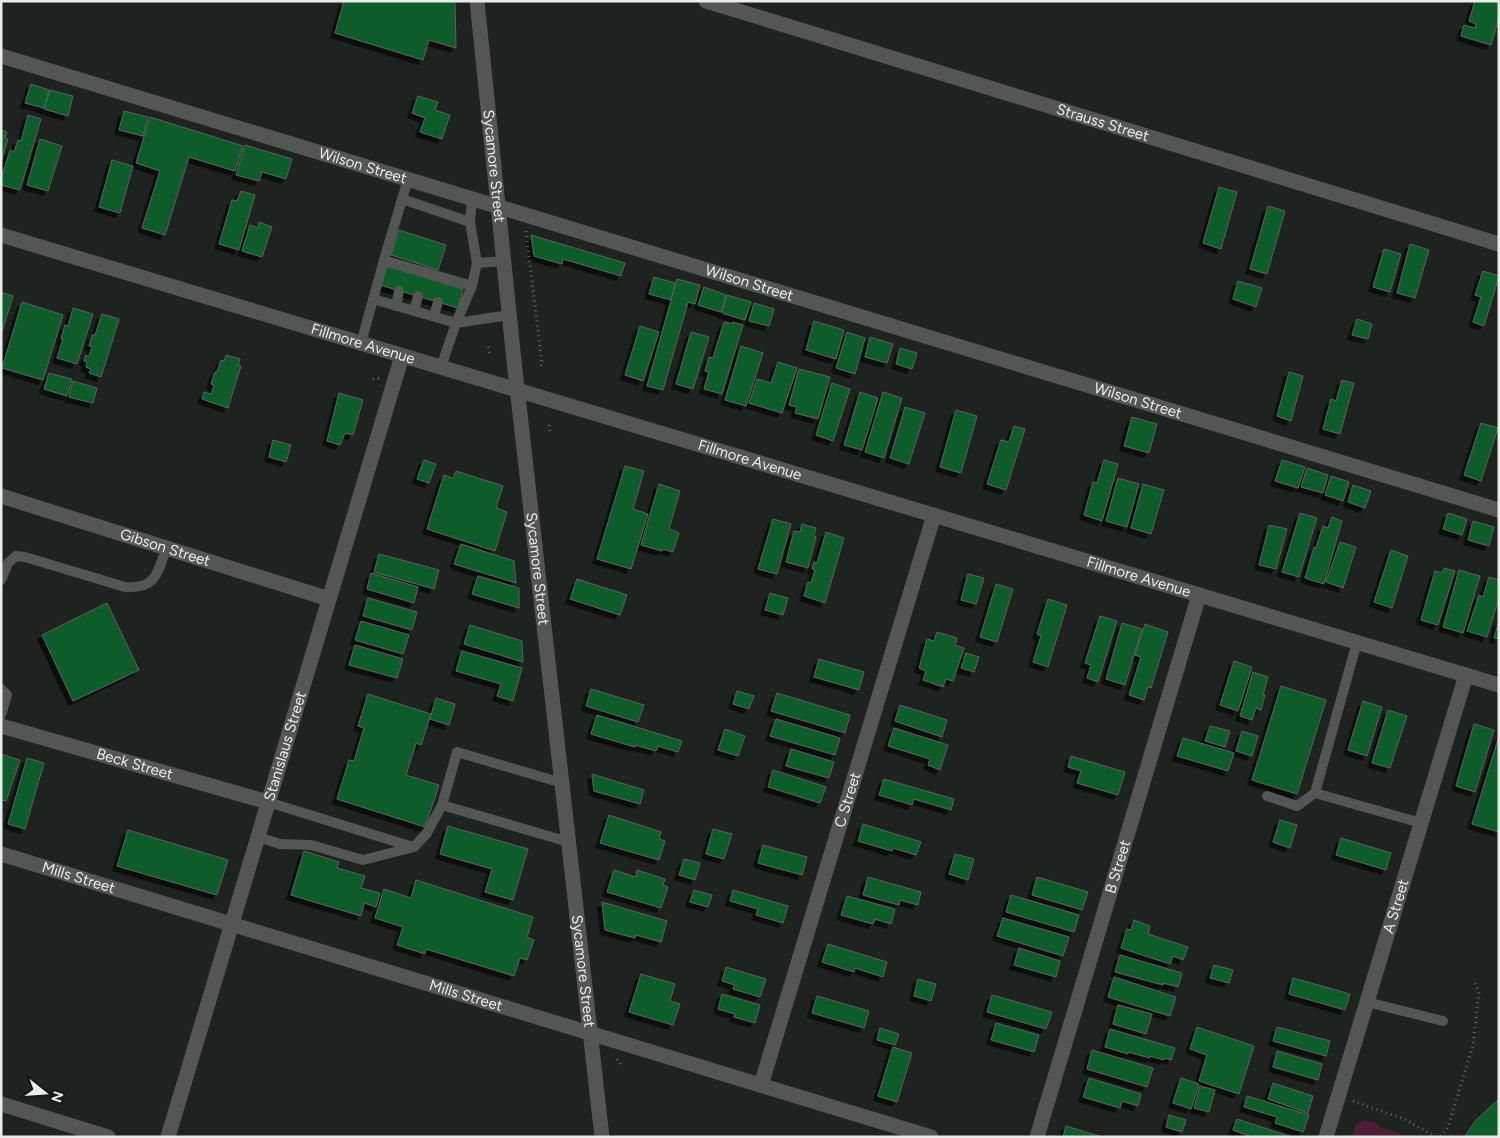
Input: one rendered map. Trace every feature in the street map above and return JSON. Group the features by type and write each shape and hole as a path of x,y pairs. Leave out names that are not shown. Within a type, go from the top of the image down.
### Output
{"street":[{"name":"Sycamore Street","path":"478,1 518,390 602,1137"},
{"name":"Strauss Street","path":"706,1 1499,244"},
{"name":"Wilson Street","path":"1,56 1499,510"},
{"name":"Fillmore Avenue","path":"1,235 1499,685"},
{"name":"Stanislaus Street","path":"168,1137 402,356"},
{"name":"Gibson Street","path":"1,496 329,599"},
{"name":"C Street","path":"761,1085 934,515"},
{"name":"B Street","path":"1037,1137 1200,595"},
{"name":"A Street","path":"1326,1137 1466,675"},
{"name":"Beck Street","path":"1,726 268,802"},
{"name":"Mills Street","path":"1,854 930,1137"},
{"path":"1,1104 108,1137"}],"lane":[{"path":"361,343 408,178"},
{"path":"441,368 456,323 472,286 477,263 470,222 472,198"},
{"path":"402,199 470,222"},
{"path":"384,260 444,281 472,286"},
{"path":"477,263 504,261"},
{"path":"396,306 399,291"},
{"path":"414,310 418,296"},
{"path":"373,299 456,323 510,315"},
{"path":"434,316 438,302"},
{"path":"1,580 8,563 16,556 25,556 125,586 138,588 150,582 159,570 166,548"},
{"path":"1267,796 1298,806 1315,793 1357,642"},
{"path":"1,688 7,695 1,715"},
{"path":"258,837 280,844 311,845 363,860 414,847 427,833 442,805 457,752 562,783"},
{"path":"1315,793 1421,823"},
{"path":"268,802 414,847"},
{"path":"442,805 569,842"},
{"path":"1367,1002 1443,1021"}],"path":[{"name":"Sycamore Street","path":"527,232 542,364 539,369"},
{"path":"488,347 490,354"},
{"path":"549,425 550,432"},
{"path":"1441,1137 1448,1127 1473,1045 1479,992 1473,980"},
{"path":"617,1059 621,1065"},
{"path":"1350,1100 1404,1119 1436,1137"}],"shaded area":[{"path":"1365,1120 1377,1123 1379,1127 1399,1133 1401,1137 1352,1137 1356,1124"}],"building":[{"path":"344,1 455,1 456,48 429,40 423,60 335,33"},
{"path":"1475,1 1499,1 1499,18 1491,45 1461,36 1464,25 1475,28 1476,24 1469,21"},
{"path":"31,84 49,90 44,108 25,103"},
{"path":"50,90 73,96 68,116 44,109"},
{"path":"418,96 438,102 435,110 450,115 442,139 420,132 425,118 412,113"},
{"path":"124,111 148,117 143,136 119,130"},
{"path":"28,115 41,119 20,190 1,185 1,179 10,150 14,152 18,140 21,141"},
{"path":"150,117 243,146 235,171 189,157 165,235 142,228 160,171 136,163"},
{"path":"1,130 7,132 5,138 8,139 1,162"},
{"path":"40,139 62,146 48,191 27,185"},
{"path":"245,145 292,159 286,179 262,172 259,181 236,175"},
{"path":"112,160 133,166 120,213 99,207"},
{"path":"1219,187 1237,192 1221,249 1203,243"},
{"path":"241,191 255,195 239,250 219,244 232,200 237,201"},
{"path":"1268,206 1285,211 1267,274 1250,269"},
{"path":"259,222 272,227 262,257 242,251 250,225 258,228"},
{"path":"399,230 446,245 438,270 391,255"},
{"path":"531,235 625,263 621,276 563,259 562,264 534,256"},
{"path":"1410,244 1429,250 1415,298 1397,293"},
{"path":"1384,249 1401,254 1390,292 1373,287"},
{"path":"386,266 463,289 458,308 380,285"},
{"path":"1483,271 1499,276 1484,326 1473,322 1481,297 1475,295"},
{"path":"654,277 675,283 671,300 649,294"},
{"path":"677,279 700,285 695,304 688,302 663,390 647,386"},
{"path":"1238,281 1262,288 1256,307 1233,299"},
{"path":"704,287 726,295 721,312 698,305"},
{"path":"1,292 13,296 1,335"},
{"path":"727,295 751,302 745,320 722,313"},
{"path":"22,302 63,315 43,380 2,368"},
{"path":"754,303 774,309 769,326 749,321"},
{"path":"73,308 93,314 77,364 57,358 65,325 68,326"},
{"path":"102,314 119,319 101,377 89,373 91,369 86,367 87,362 84,361 86,355 89,356 92,347 89,346 92,335 95,335"},
{"path":"1357,319 1372,324 1368,339 1352,335"},
{"path":"814,321 844,330 836,359 806,350"},
{"path":"724,322 743,325 722,394 704,389 709,372 705,371 709,357 713,358"},
{"path":"640,326 659,332 643,381 625,375"},
{"path":"691,332 709,337 693,389 676,384"},
{"path":"847,332 865,338 855,374 836,368"},
{"path":"870,337 893,344 887,363 865,357"},
{"path":"741,346 763,353 746,406 725,400"},
{"path":"900,348 917,353 912,369 896,364"},
{"path":"226,355 240,359 238,365 241,366 228,408 202,399 204,392 211,394 214,385 211,384 215,372 217,372 221,360 224,361"},
{"path":"778,362 797,368 782,413 749,403 757,379 771,383"},
{"path":"799,369 830,377 818,419 795,413 797,407 789,405"},
{"path":"1289,372 1303,376 1291,421 1277,416"},
{"path":"49,373 72,379 67,396 44,389"},
{"path":"1342,380 1354,383 1340,434 1323,429 1331,399 1336,401"},
{"path":"73,381 97,388 93,403 69,397"},
{"path":"832,383 850,389 833,441 816,435"},
{"path":"860,392 878,398 862,450 844,445"},
{"path":"883,392 902,398 884,458 865,452"},
{"path":"339,393 363,400 353,435 345,433 340,445 327,441"},
{"path":"905,407 925,413 909,464 890,458"},
{"path":"956,410 977,416 961,473 940,467"},
{"path":"1132,417 1157,424 1149,453 1124,446"},
{"path":"1481,423 1498,428 1481,481 1464,475"},
{"path":"1014,426 1025,429 1006,490 987,484 1001,440 1009,442"},
{"path":"273,440 291,445 286,462 269,457"},
{"path":"424,460 436,464 429,483 417,479"},
{"path":"1104,460 1118,464 1102,521 1084,515 1093,482 1097,483"},
{"path":"1282,460 1305,467 1298,488 1275,481"},
{"path":"625,466 644,471 633,509 648,514 631,569 597,559"},
{"path":"1307,468 1328,475 1323,493 1301,487"},
{"path":"456,471 503,486 496,508 507,512 495,551 427,529 444,475 453,478"},
{"path":"1331,476 1349,482 1343,501 1325,495"},
{"path":"1118,478 1139,484 1127,527 1106,521"},
{"path":"659,484 680,491 669,529 679,533 673,552 641,545"},
{"path":"1143,484 1164,490 1151,534 1131,528"},
{"path":"1353,485 1371,491 1365,508 1348,502"},
{"path":"1300,513 1317,518 1299,577 1282,572"},
{"path":"1448,513 1467,519 1462,535 1443,529"},
{"path":"1332,517 1342,521 1324,584 1305,578 1314,547 1316,548 1323,526 1328,528"},
{"path":"773,519 791,524 777,574 758,569"},
{"path":"1473,521 1494,527 1489,546 1468,540"},
{"path":"802,524 816,528 814,536 816,537 808,568 786,562 794,531 800,532"},
{"path":"1269,525 1287,529 1276,569 1259,565"},
{"path":"826,532 844,538 825,603 804,596 808,582 811,583 815,570 812,569 814,562 817,563"},
{"path":"1340,542 1356,547 1343,588 1326,582"},
{"path":"461,544 514,561 516,583 454,564"},
{"path":"1391,550 1408,556 1392,608 1374,602"},
{"path":"379,554 439,570 434,589 374,572"},
{"path":"1444,568 1455,571 1438,625 1421,620 1435,571 1442,573"},
{"path":"1459,570 1480,576 1463,633 1443,627"},
{"path":"371,573 418,587 414,603 367,589"},
{"path":"968,574 984,578 976,604 961,600"},
{"path":"478,576 519,588 519,608 472,594"},
{"path":"1489,577 1499,580 1499,598 1487,637 1467,631 1479,595 1483,597"},
{"path":"577,579 627,595 620,615 570,599"},
{"path":"996,584 1013,589 997,642 980,637"},
{"path":"770,593 788,598 783,615 765,610"},
{"path":"368,598 417,612 412,630 363,616"},
{"path":"1048,599 1067,605 1048,667 1033,662 1041,636 1037,634"},
{"path":"107,603 139,670 73,701 42,635"},
{"path":"1100,616 1117,621 1098,682 1087,678 1091,665 1085,663"},
{"path":"361,621 409,635 403,654 355,640"},
{"path":"1499,621 1499,639 1494,638"},
{"path":"1122,623 1142,629 1125,685 1106,679"},
{"path":"1145,624 1168,632 1151,688 1148,687 1144,700 1129,695 1141,657 1135,655"},
{"path":"470,625 522,641 523,662 464,644"},
{"path":"937,632 957,638 955,645 964,648 953,681 946,679 943,687 923,680 926,671 919,668 927,639 934,641"},
{"path":"355,645 403,659 397,678 349,665"},
{"path":"462,651 522,668 513,701 497,696 501,684 456,671"},
{"path":"966,653 979,657 974,672 961,668"},
{"path":"819,659 864,672 859,690 814,677"},
{"path":"1234,661 1252,667 1238,711 1220,705"},
{"path":"1253,672 1268,677 1261,710 1256,708 1252,720 1240,716"},
{"path":"1281,686 1326,700 1297,794 1252,780"},
{"path":"591,689 644,705 638,722 586,706"},
{"path":"737,691 754,696 749,709 733,704"},
{"path":"777,693 850,715 845,733 771,711"},
{"path":"368,694 431,714 421,745 416,743 406,775 439,785 425,827 337,799 349,760 354,761 364,728 358,726"},
{"path":"436,698 455,704 449,725 430,719"},
{"path":"1363,701 1382,707 1367,756 1348,750"},
{"path":"900,705 947,720 942,737 895,721"},
{"path":"1388,710 1407,716 1390,768 1372,763"},
{"path":"597,715 682,741 678,752 658,746 656,751 635,745 635,747 591,734"},
{"path":"776,719 840,738 835,755 770,736"},
{"path":"1474,724 1494,730 1475,792 1456,786"},
{"path":"1210,726 1230,731 1225,747 1205,741"},
{"path":"894,728 948,745 940,770 928,765 930,759 888,746"},
{"path":"725,729 745,736 738,756 718,750"},
{"path":"1242,731 1258,736 1252,756 1236,751"},
{"path":"1499,736 1499,832 1472,824"},
{"path":"1183,738 1234,753 1228,771 1177,756"},
{"path":"791,749 834,762 829,778 786,766"},
{"path":"1,754 20,760 6,801 1,800"},
{"path":"1071,756 1125,772 1118,795 1077,783 1081,771 1068,767"},
{"path":"27,758 44,763 25,829 8,824"},
{"path":"773,770 826,787 820,803 768,787"},
{"path":"592,774 644,790 640,804 594,791"},
{"path":"884,779 954,799 951,810 914,799 912,805 879,795"},
{"path":"609,815 661,832 659,839 665,841 659,860 600,843"},
{"path":"1280,820 1297,825 1290,848 1273,842"},
{"path":"863,824 921,842 916,855 893,848 892,851 858,841"},
{"path":"448,826 528,849 513,900 485,892 492,869 440,854"},
{"path":"713,829 732,834 724,859 706,854"},
{"path":"128,830 228,860 217,895 117,866"},
{"path":"1341,838 1391,853 1386,870 1336,855"},
{"path":"763,845 807,857 802,875 758,863"},
{"path":"304,851 339,862 337,868 365,876 361,888 380,893 376,907 364,903 361,916 291,895"},
{"path":"955,854 974,859 968,880 949,874"},
{"path":"684,859 700,863 695,880 679,875"},
{"path":"614,870 636,877 637,870 665,879 663,885 668,887 661,908 607,892"},
{"path":"868,877 921,892 918,905 900,900 899,905 863,895"},
{"path":"1037,877 1088,892 1082,910 1032,895"},
{"path":"416,880 533,917 527,937 534,940 527,960 520,958 514,976 426,949 425,954 397,945 403,927 375,918 384,889 411,898"},
{"path":"694,890 712,895 708,907 690,902"},
{"path":"733,890 788,906 783,923 756,915 758,909 730,901"},
{"path":"1011,895 1079,915 1074,932 1006,912"},
{"path":"847,896 895,909 891,924 875,919 873,924 841,915"},
{"path":"602,902 667,921 661,942 636,935 635,938 605,930"},
{"path":"1003,918 1069,937 1063,956 997,936"},
{"path":"1134,920 1150,926 1148,934 1188,947 1183,960 1173,956 1170,964 1121,948 1127,929 1131,930"},
{"path":"828,944 887,962 883,977 855,968 854,972 822,962"},
{"path":"1019,948 1060,961 1056,977 1014,965"},
{"path":"1120,955 1182,973 1178,987 1163,983 1163,985 1115,972"},
{"path":"1214,965 1233,970 1229,983 1210,978"},
{"path":"726,967 766,979 760,997 733,989 735,985 722,981"},
{"path":"641,974 675,984 670,1001 680,1004 673,1025 629,1012"},
{"path":"1114,977 1176,997 1170,1016 1108,997"},
{"path":"1293,978 1350,994 1345,1010 1289,994"},
{"path":"918,979 936,984 931,1001 914,996"},
{"path":"722,994 760,1005 755,1023 734,1017 735,1014 718,1009"},
{"path":"992,995 1052,1012 1046,1029 987,1012"},
{"path":"817,996 869,1011 864,1028 812,1013"},
{"path":"1118,1005 1152,1014 1146,1034 1113,1024"},
{"path":"996,1023 1039,1035 1034,1052 991,1040"},
{"path":"1197,1027 1254,1046 1239,1094 1199,1081 1207,1055 1190,1049"},
{"path":"1277,1027 1330,1041 1326,1056 1273,1041"},
{"path":"880,1028 899,1034 895,1045 877,1040"},
{"path":"1110,1029 1175,1048 1171,1060 1150,1056 1150,1058 1128,1052 1128,1054 1105,1047"},
{"path":"893,1047 912,1053 897,1102 878,1096"},
{"path":"1092,1050 1153,1068 1147,1087 1087,1069"},
{"path":"1277,1051 1322,1064 1318,1080 1273,1067"},
{"path":"1089,1078 1141,1094 1138,1106 1122,1101 1120,1108 1083,1097"},
{"path":"1181,1078 1199,1084 1191,1109 1173,1103"},
{"path":"1273,1083 1313,1096 1308,1113 1268,1099"},
{"path":"1200,1086 1215,1090 1209,1112 1194,1108"},
{"path":"1247,1096 1309,1115 1303,1132 1275,1123 1277,1117 1244,1107"},
{"path":"1499,1099 1499,1137 1464,1137 1476,1120"},
{"path":"1169,1115 1186,1120 1182,1132 1166,1127"},
{"path":"1237,1119 1292,1137 1252,1137 1233,1130"},
{"path":"1066,1126 1102,1137 1063,1137"}]}
